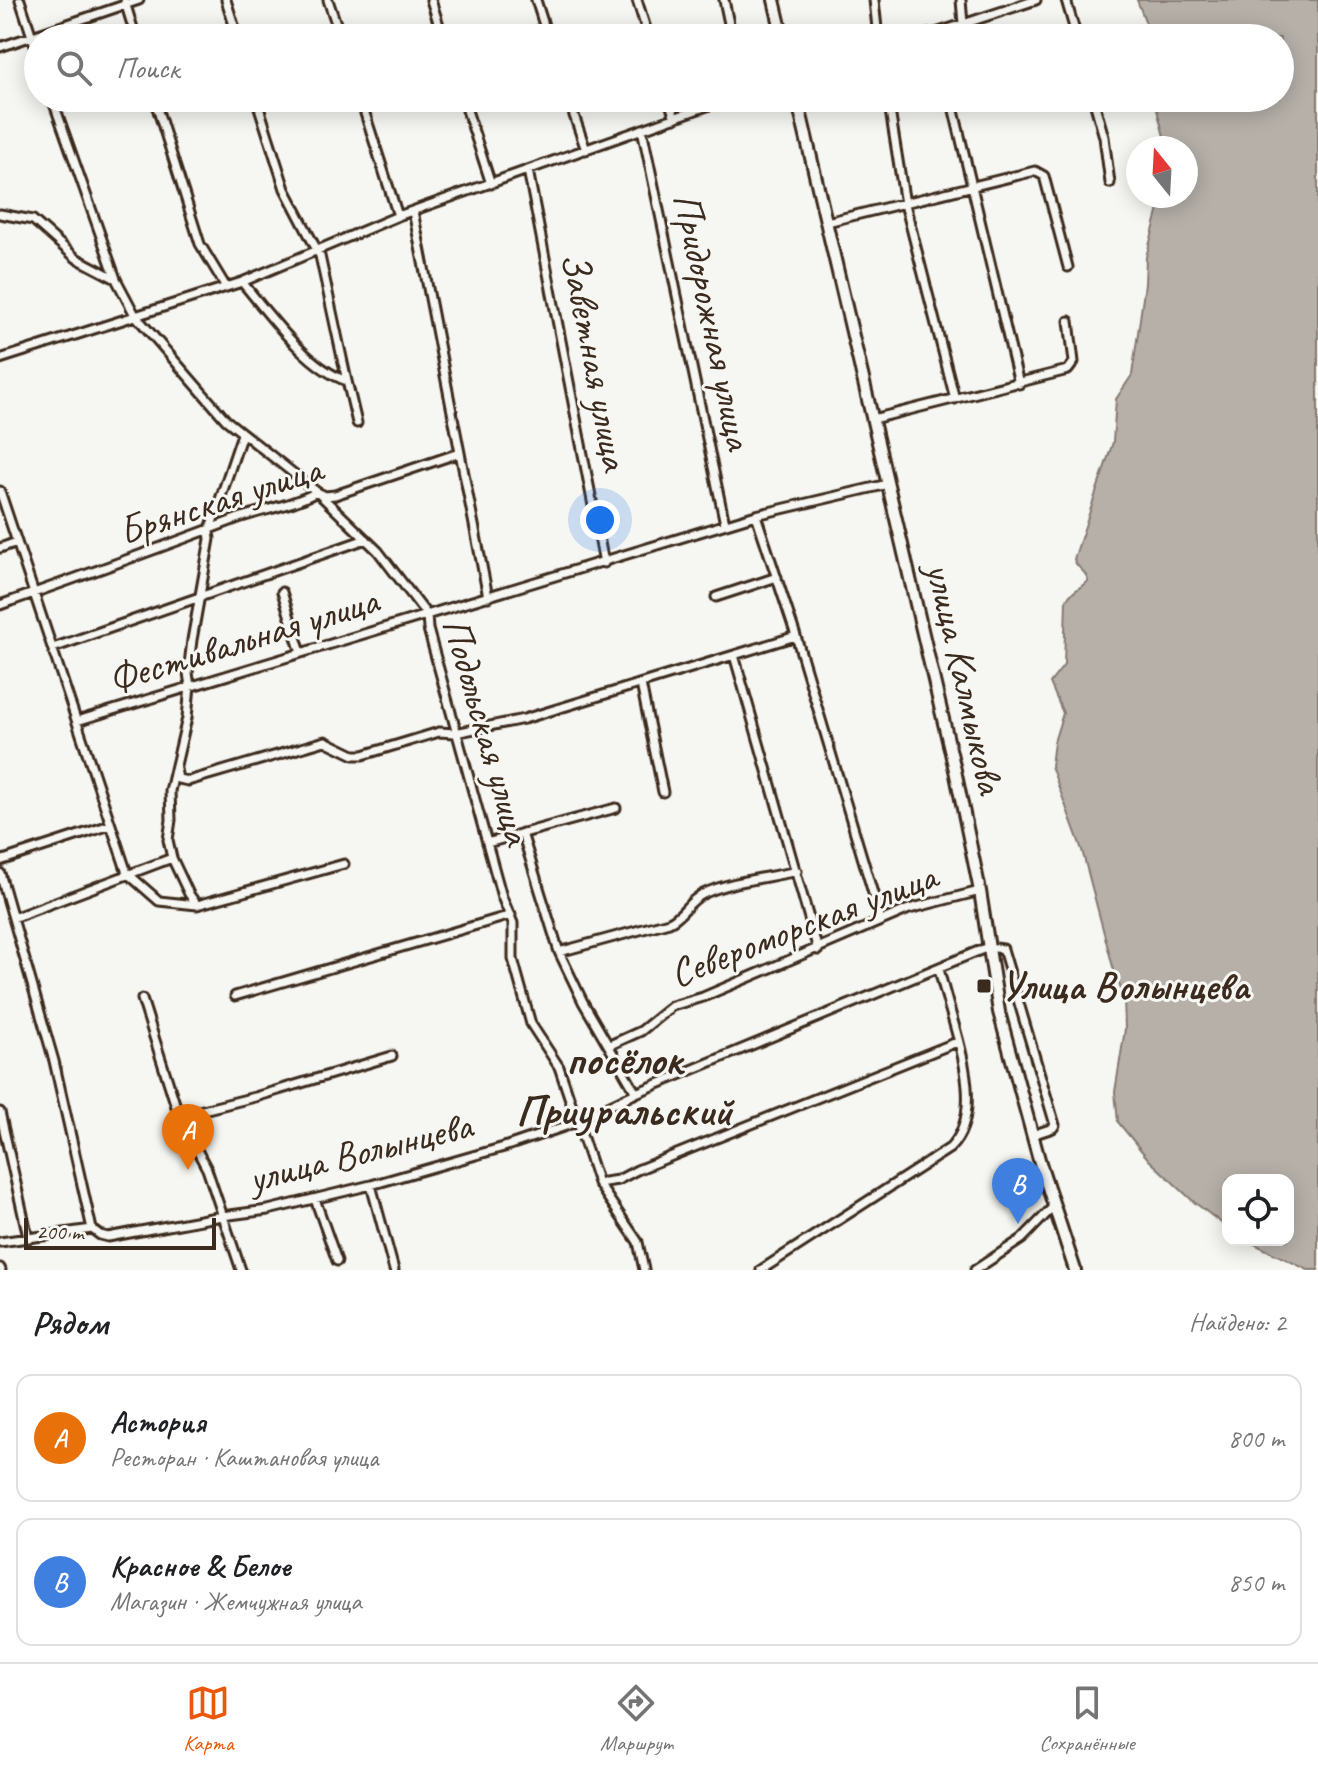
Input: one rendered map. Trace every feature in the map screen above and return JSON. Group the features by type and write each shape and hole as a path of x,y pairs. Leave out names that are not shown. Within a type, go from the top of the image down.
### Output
{"main road":[{"path":"774,0 780,24"},
{"name":"улица Калмыкова","path":"800,112 955,770 980,891 999,1012 1032,1135 1075,1270"}],"street":[{"path":"20,0 28,24"},
{"path":"65,24 125,2 139,0"},
{"path":"226,0 234,24"},
{"path":"328,0 336,24"},
{"path":"431,0 439,24"},
{"path":"536,0 544,24"},
{"path":"637,0 645,24"},
{"path":"724,0 729,24"},
{"path":"874,0 877,24"},
{"path":"961,0 963,24 1031,1"},
{"path":"1066,0 1073,24"},
{"path":"125,2 132,24"},
{"path":"0,47 24,39"},
{"name":"Подольская улица","path":"57,112 116,279 135,315 207,401 242,434 317,492 366,539 427,615 455,733 502,897 511,915 515,969 531,1024 559,1067 598,1183 638,1242 644,1270"},
{"path":"158,112 200,244 226,287"},
{"path":"260,112 285,189 320,256 357,423"},
{"path":"365,112 398,216"},
{"path":"468,112 491,184"},
{"path":"573,112 586,150"},
{"path":"673,112 675,118"},
{"path":"0,359 242,282 398,216 692,112"},
{"path":"890,112 905,204 955,399"},
{"path":"954,112 1019,384"},
{"path":"1097,112 1104,137 1110,183"},
{"name":"Придорожная улица","path":"642,129 725,524"},
{"name":"Заветная улица","path":"528,170 604,563"},
{"path":"827,222 1040,172 1044,176 1068,267"},
{"path":"413,211 488,597"},
{"path":"0,214 33,220 76,258 116,279"},
{"path":"242,282 273,322 321,367 347,381"},
{"path":"873,419 1068,370 1074,357 1069,321"},
{"path":"197,905 172,858 168,840 170,791 187,718 190,651 201,598 209,532 242,434"},
{"name":"Брянская улица","path":"0,605 238,519 284,507 317,492 330,496 459,453"},
{"name":"Фестивальная улица","path":"77,721 725,524 888,484"},
{"path":"0,491 127,873 159,901 197,905 344,864"},
{"path":"756,515 796,636 881,920"},
{"path":"53,648 366,539"},
{"path":"0,548 17,542"},
{"path":"716,597 777,577"},
{"path":"282,592 301,653"},
{"path":"176,769 178,779 184,782 325,741 358,756 439,732 455,733 524,719 796,636"},
{"path":"734,655 818,950"},
{"path":"641,684 663,792"},
{"path":"487,843 616,808"},
{"path":"0,861 110,825"},
{"path":"522,833 559,952 583,1002 636,1093"},
{"path":"13,918 172,858"},
{"path":"559,952 669,922 680,915 691,901 720,887 797,871"},
{"path":"0,873 54,1061 92,1229"},
{"name":"Североморская улица","path":"610,1045 649,1026 672,1006 703,997 818,950 881,920 924,904 980,891"},
{"path":"235,996 511,915"},
{"path":"988,947 1003,949 1055,1125 1032,1135"},
{"name":"улица Волынцева","path":"0,1242 92,1229 108,1237 268,1210 371,1185 504,1147 577,1121 636,1093 988,947"},
{"path":"761,1270 950,1148 959,1139 966,1114 967,1084 939,968"},
{"path":"142,999 179,1116 207,1169 241,1270"},
{"path":"598,1183 618,1180 957,1042"},
{"path":"179,1116 392,1056"},
{"path":"0,1112 28,1237"},
{"path":"371,1185 394,1270"},
{"path":"315,1199 337,1261"},
{"path":"975,1270 1022,1239 1054,1206"}],"shaded area":[{"path":"1137,0 1318,0 1318,1270 1308,1270 1258,1246 1294,1246 1294,1174 1222,1174 1222,1223 1149,1160 1118,1122 1115,1092 1125,1029 1124,998 1082,850 1051,766 1063,713 1050,683 1064,665 1066,601 1088,581 1074,559 1113,442 1116,399 1132,375 1146,257 1159,208 1198,208 1198,136 1164,136 1158,112 1294,112 1294,24 1146,24"}],"place":[{"name":"Улица Волынцева","path":"984,986"},
{"name":"Астория","path":"188,1170"},
{"name":"Красное & Белое","path":"1018,1224"}],"district":[{"name":"посёлок Приуральский","path":"624,1084"}]}
